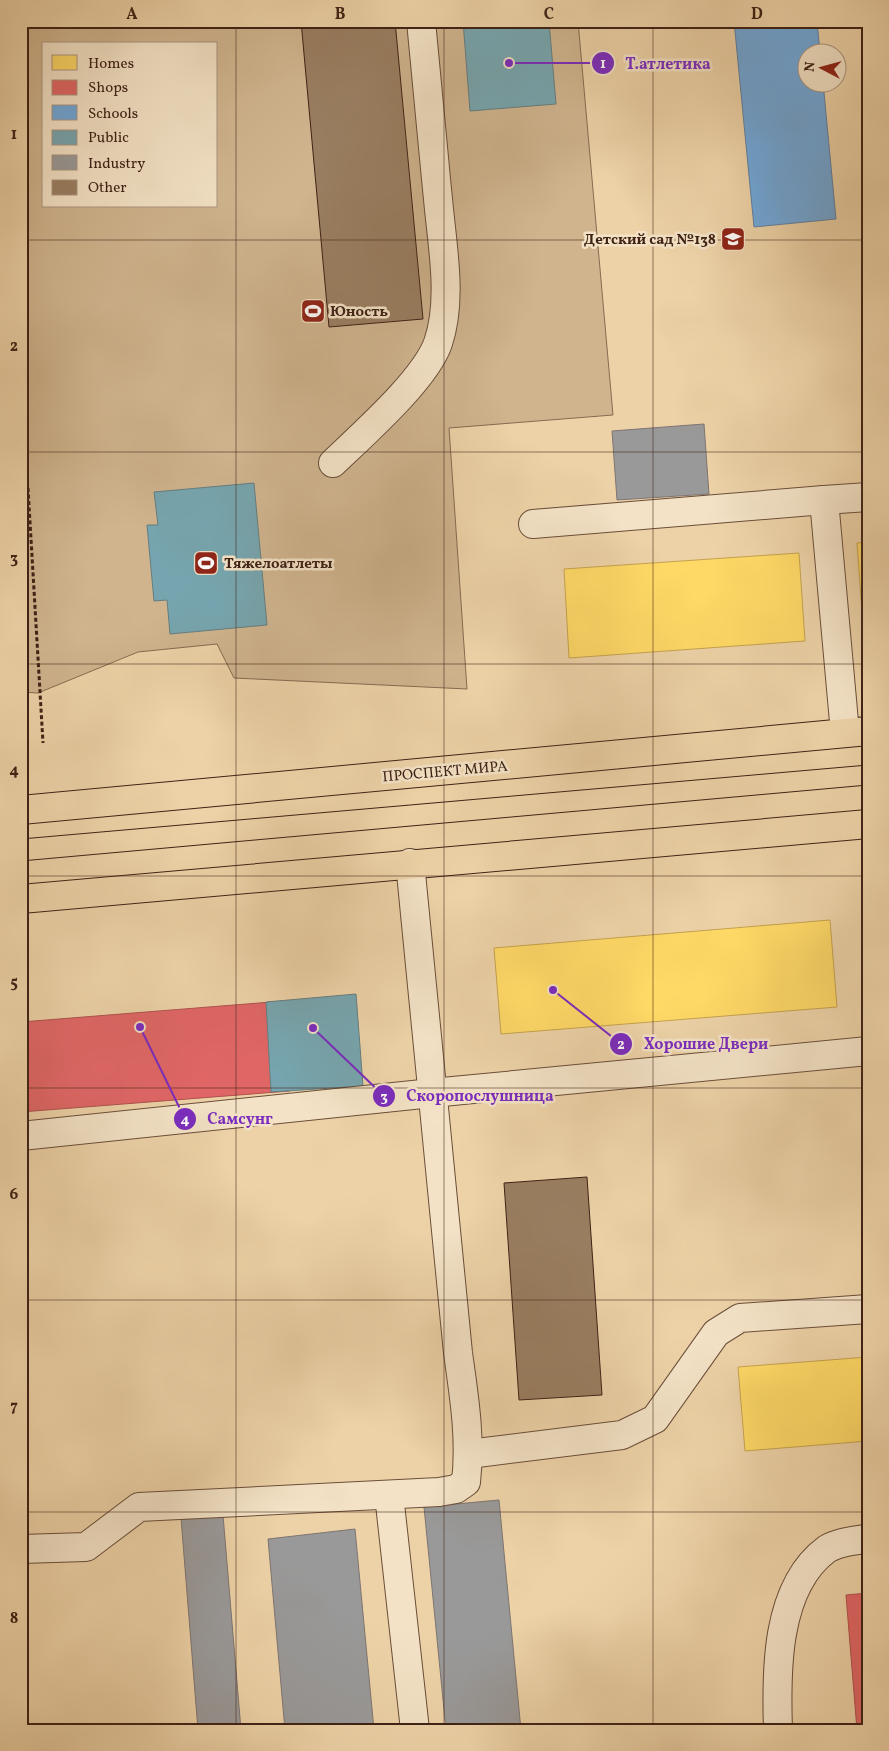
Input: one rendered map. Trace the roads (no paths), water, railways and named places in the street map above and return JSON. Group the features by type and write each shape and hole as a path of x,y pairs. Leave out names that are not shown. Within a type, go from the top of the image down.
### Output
{"main road":[{"name":"ПРОСПЕКТ МИРА","path":"21,810 856,732"},
{"path":"21,900 410,863 868,824"}],"lane":[{"path":"333,463 404,391 424,366 438,344 444,306 444,265 421,21"},
{"path":"533,524 868,497"},
{"path":"824,500 856,732"},
{"path":"21,1549 86,1547 139,1507 438,1492 456,1489 466,1482 469,1454 467,1412 458,1353 410,863"},
{"path":"21,1136 432,1093 868,1051"},
{"path":"469,1454 622,1435 655,1420 716,1333 740,1318 868,1310"},
{"path":"388,1495 414,1730"},
{"path":"778,1730 777,1696 781,1639 791,1597 807,1571 828,1549 868,1539"}],"tram line":[{"path":"21,839 868,765"},
{"path":"21,861 868,785"}],"place":[{"name":"Т.атлетика","path":"509,63"},
{"name":"Детский сад №138","path":"733,239"},
{"name":"Юность","path":"313,311"},
{"name":"Тяжелоатлеты","path":"206,563"},
{"name":"Хорошие Двери","path":"553,990"},
{"name":"Самсунг","path":"140,1027"},
{"name":"Скоропослушница","path":"313,1028"}]}
